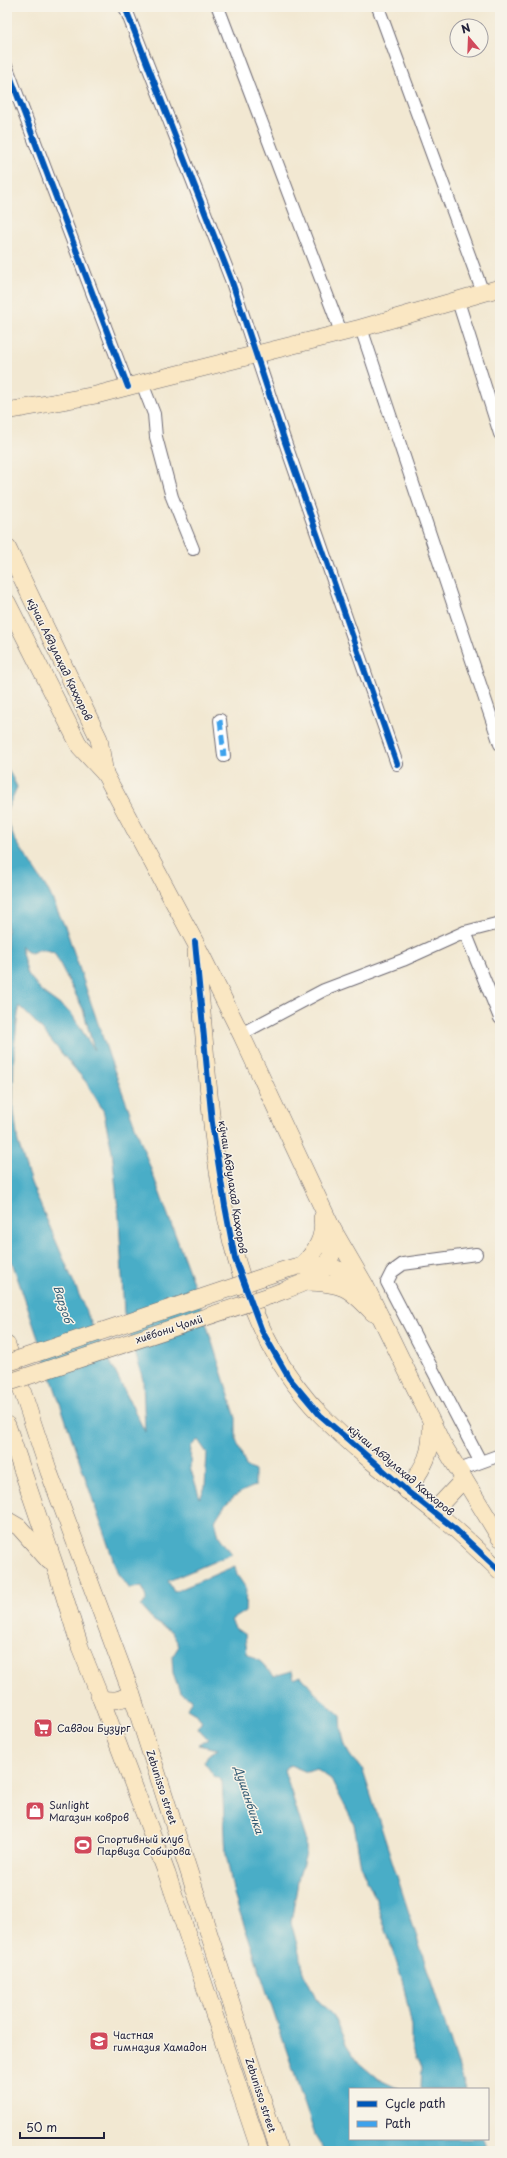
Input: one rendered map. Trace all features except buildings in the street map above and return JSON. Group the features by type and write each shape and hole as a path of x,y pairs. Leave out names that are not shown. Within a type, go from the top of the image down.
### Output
{"main road":[{"path":"7,411 135,385 256,353 361,328 500,288"},
{"name":"кӯчаи Абдулаҳад Қаҳҳоров","path":"7,547 99,740 105,774"},
{"name":"кӯчаи Абдулаҳад Қаҳҳоров","path":"7,602 80,747 105,774 195,942 241,1034 332,1228 364,1285 431,1420 461,1475 500,1538"},
{"name":"кӯчаи Абдулаҳад Қаҳҳоров","path":"195,942 212,1123 225,1206 235,1259 262,1331 289,1378 320,1415 407,1492 434,1511 500,1571"},
{"path":"303,1264 315,1252 321,1236 322,1220 313,1189"},
{"path":"327,1265 332,1251 332,1228"},
{"name":"хиёбони Ҷомӣ","path":"7,1363 303,1264 327,1265 352,1276 364,1285"},
{"name":"хиёбони Ҷомӣ","path":"7,1383 269,1296 306,1282 327,1265"},
{"path":"306,1282 328,1282 344,1286 362,1301 379,1319 385,1329"},
{"name":"Zebunisso street","path":"7,1345 49,1472 132,1692 279,2151"},
{"path":"407,1492 426,1462 432,1443 431,1420"},
{"path":"7,1425 57,1572 80,1647 102,1699 167,1874 260,2151"},
{"path":"434,1511 461,1475"},
{"path":"7,1520 19,1527 28,1536 42,1551 57,1572"},
{"path":"102,1699 119,1700 127,1697 132,1692"}],"street":[{"path":"125,7 232,282 372,697 397,764"},
{"path":"218,7 341,332"},
{"path":"378,7 483,293"},
{"path":"7,68 135,385 154,414 156,437 172,497 193,549"},
{"path":"458,301 500,434"},
{"path":"361,328 500,744"},
{"path":"220,720 224,756"},
{"path":"241,1034 324,990 404,960 466,932 500,923"},
{"path":"466,932 500,1018"},
{"path":"476,1254 403,1264 392,1272 387,1282 480,1461"},
{"path":"461,1475 480,1461 500,1455"}],"water":[{"path":"7,767 17,787 7,810"},
{"path":"7,819 14,838 49,892 66,929 109,1056 195,1288 236,1418 236,1439 246,1466 255,1471 255,1486 241,1492 231,1499 215,1521 219,1536 232,1554 168,1581 174,1592 235,1566 237,1575 246,1588 245,1611 231,1620 235,1628 245,1635 247,1653 261,1662 274,1676 292,1671 294,1679 301,1676 314,1692 341,1716 345,1745 351,1757 362,1768 466,2088 420,2088 421,2068 412,2050 412,2027 402,1979 375,1897 361,1867 354,1824 331,1779 316,1769 307,1772 290,1765 284,1770 306,1839 306,1854 299,1876 291,1922 305,1975 316,1998 333,2016 346,2044 359,2063 378,2079 397,2088 349,2088 349,2140 483,2140 487,2151 325,2151 315,2135 234,1895 226,1854 222,1780 214,1776 204,1762 208,1755 218,1749 198,1745 208,1739 198,1728 202,1721 197,1715 187,1709 192,1699 180,1692 173,1673 172,1657 179,1646 172,1632 154,1621 141,1606 147,1601 142,1586 130,1589 118,1574 7,1247","holes":["20,946 31,953 41,949 54,952 83,1009 94,1050 71,1013 41,991 28,974","19,1006 38,1025 86,1082 103,1110 112,1151 119,1218 124,1314 143,1380 145,1432 92,1325 31,1183 18,1143 13,1102 14,1048","198,1440 207,1453 205,1487 200,1498 190,1467 191,1446"]}],"marked path":[{"path":"220,720 224,756"}],"cycle path":[{"path":"125,7 232,282 285,442 397,764"},
{"path":"7,68 128,387"},
{"path":"195,942 212,1123 225,1206 235,1259 262,1331 289,1378 320,1415 407,1491 455,1529 500,1571"}],"place":[{"name":"Савдои Бузург","path":"43,1728"},
{"name":"Sunlight Магазин ковров","path":"35,1811"},
{"name":"Спортивный клуб Парвиза Собирова","path":"83,1845"},
{"name":"Частная гимназия Хамадон","path":"99,2041"}],"water label":[{"name":"Варзоб","path":"63,1304"},
{"name":"Душанбинка","path":"249,1800"}]}
